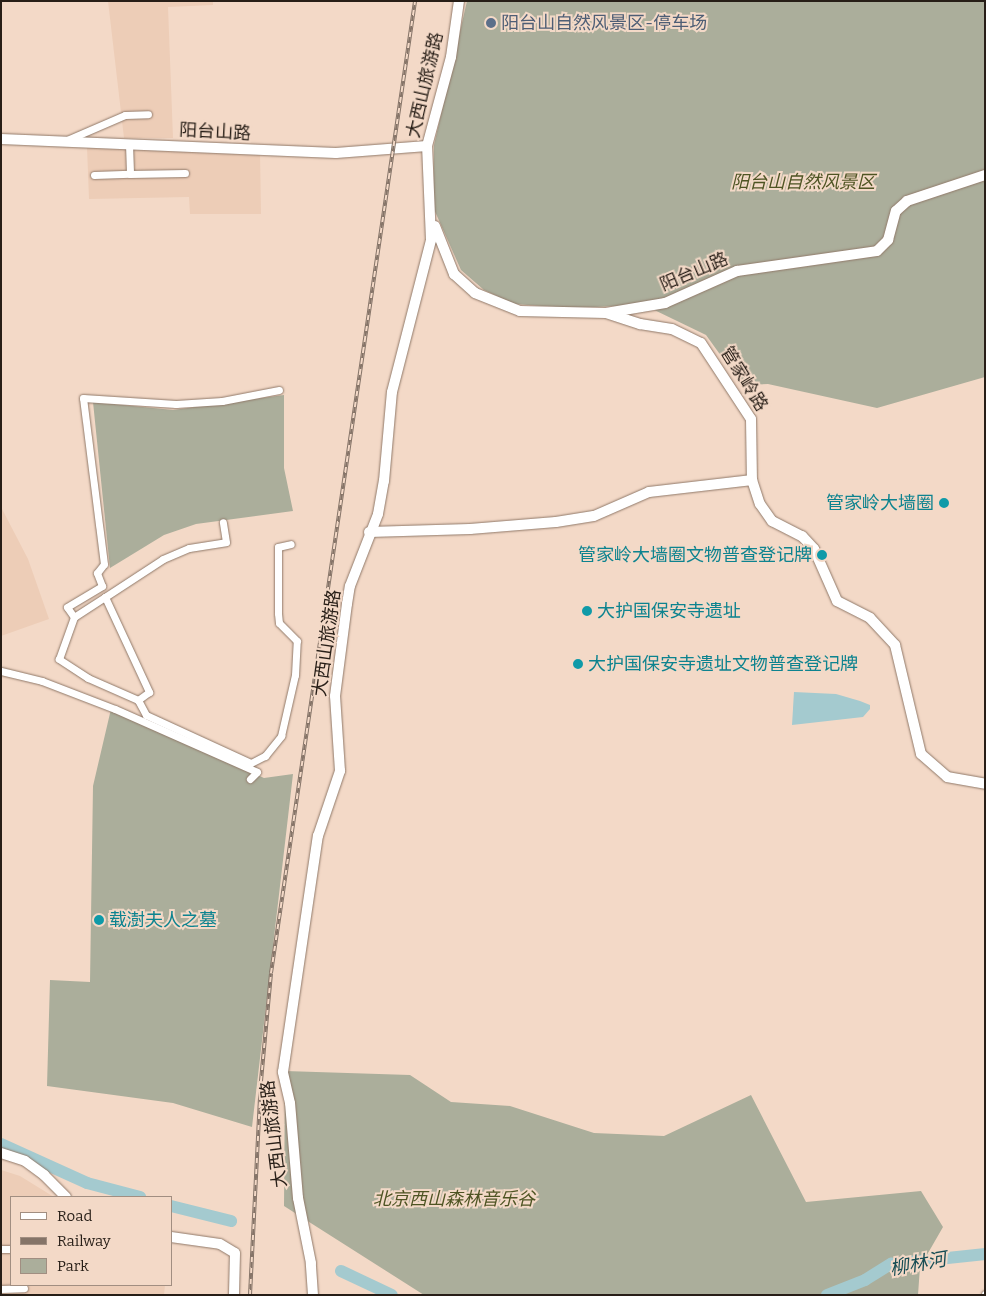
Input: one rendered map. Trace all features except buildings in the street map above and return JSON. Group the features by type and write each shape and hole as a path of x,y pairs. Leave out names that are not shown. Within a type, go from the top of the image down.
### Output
{"street":[{"name":"大西山旅游路","path":"313,1295 311,1263 298,1198 290,1103 282,1072 318,836 340,771 335,696 346,604 369,532 382,499 392,392 431,240 432,216 426,146 450,57 459,1"},
{"path":"65,141 125,115 148,114"},
{"name":"阳台山路","path":"1,139 336,153 426,146"},
{"path":"129,144 130,174"},
{"path":"94,175 185,173"},
{"name":"阳台山路","path":"432,216 448,262 463,285 503,307 544,314 606,314 665,303 738,271 877,251 888,240 896,211 907,201 985,175"},
{"path":"426,262 433,258 448,262"},
{"name":"管家岭路","path":"606,314 640,324 672,329 701,343 752,418 752,480 760,504 772,521 802,536 814,549 836,601 870,618 891,637 907,685 921,754 927,762 947,776 985,784"},
{"path":"74,617 67,607 102,586 98,573 104,564 83,398 176,404 222,401 279,390"},
{"path":"369,532 401,533 556,522 594,516 649,492 752,480"},
{"path":"223,522 226,542 190,548 162,559 74,617 59,659 88,678 138,700 146,715 251,763 266,756 281,736 295,675 298,641 279,623 278,614 278,547 291,544"},
{"path":"105,597 149,692 138,700"},
{"path":"1,671 42,681 124,713 257,772 250,779"},
{"path":"1,1153 25,1161 44,1174 65,1196"},
{"path":"172,1237 220,1244 236,1253 234,1295"},
{"path":"1,1289 24,1289"}],"shaded area":[{"path":"108,1 213,1 213,5 168,7 173,138 124,138"},
{"path":"87,147 260,152 261,214 190,214 189,197 89,199"},
{"path":"1,507 28,559 49,619 1,636"},
{"path":"1,1170 20,1176 52,1196 10,1196 10,1286 165,1286 164,1295 1,1295"}],"green space":[{"name":"阳台山自然风景区","path":"467,1 985,1 985,377 877,408 768,384 742,385 706,335 644,305 570,308 514,304 484,290 461,270 433,207 434,145"},
{"path":"284,395 284,468 293,511 196,524 164,535 110,568 93,402 173,410"},
{"path":"111,709 264,778 293,774 252,1127 173,1103 47,1086 50,980 90,982 93,786"},
{"name":"北京西山森林音乐谷","path":"285,1071 410,1075 451,1102 510,1106 594,1133 664,1136 751,1095 806,1202 921,1191 943,1227 920,1267 918,1295 424,1295 284,1206"}],"water":[{"path":"794,692 836,694 870,705 870,709 863,717 792,725"}],"waterway":[{"name":"柳林河","path":"1,1144 87,1183 136,1196"},
{"name":"柳林河","path":"172,1206 231,1221"},
{"name":"柳林河","path":"827,1295 865,1280 891,1264 985,1254"},
{"name":"柳林河","path":"341,1271 392,1295"}],"railway":[{"path":"250,1295 261,1081 271,973 415,1"}],"place":[{"name":"阳台山自然风景区-停车场","path":"491,23"},
{"name":"管家岭大墙圈","path":"944,503"},
{"name":"管家岭大墙圈文物普查登记牌","path":"822,555"},
{"name":"大护国保安寺遗址","path":"587,611"},
{"name":"大护国保安寺遗址文物普查登记牌","path":"578,664"},
{"name":"载澍夫人之墓","path":"99,920"}]}
